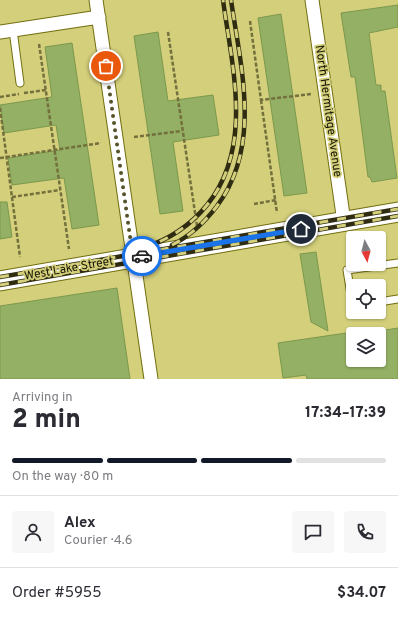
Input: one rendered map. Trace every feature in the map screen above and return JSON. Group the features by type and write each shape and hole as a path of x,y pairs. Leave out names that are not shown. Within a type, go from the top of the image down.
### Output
{"main road":[{"name":"West Lake Street","path":"0,281 398,212"}],"street":[{"path":"96,0 151,379"},
{"name":"North Hermitage Avenue","path":"312,0 344,222"},
{"path":"0,32 99,17"}],"lane":[{"path":"13,30 20,83"},
{"path":"348,279 346,270 398,263"},
{"path":"386,301 398,299"}],"path":[{"path":"250,21 277,214"},
{"path":"168,32 197,226"},
{"path":"39,44 69,249"},
{"path":"260,100 311,94"},
{"path":"0,108 20,257"},
{"path":"134,137 182,130"},
{"path":"0,158 101,143"},
{"path":"12,197 60,190"},
{"path":"254,204 276,200"}],"building":[{"path":"398,5 398,27 369,33 376,85 381,85 381,91 385,91 397,178 372,182 370,177 368,177 355,77 351,77 341,13"},
{"path":"281,14 307,193 284,196 258,18"},
{"path":"158,32 168,101 213,95 219,135 173,142 183,211 160,214 134,36"},
{"path":"72,43 99,225 72,229 64,178 12,185 8,158 60,150 56,125 4,133 0,105 52,97 45,47"},
{"path":"0,202 7,202 12,237 0,239"},
{"path":"316,252 328,331 311,322 300,254"},
{"path":"117,288 130,379 0,379 0,306"},
{"path":"398,328 398,379 307,379 306,375 283,378 278,343 346,333 346,367 386,367 386,330"}],"railway":[{"path":"143,248 170,236 186,226 200,213 222,182 231,158 235,132 236,106 231,52 223,0"},
{"path":"172,245 197,228 217,206 231,183 240,158 244,132 245,106 243,79 231,0"},
{"path":"0,277 398,209"},
{"path":"0,285 398,216"}],"way so far":[{"path":"106,66 133,258 142,256"}],"route":[{"path":"142,256 301,229"}]}
